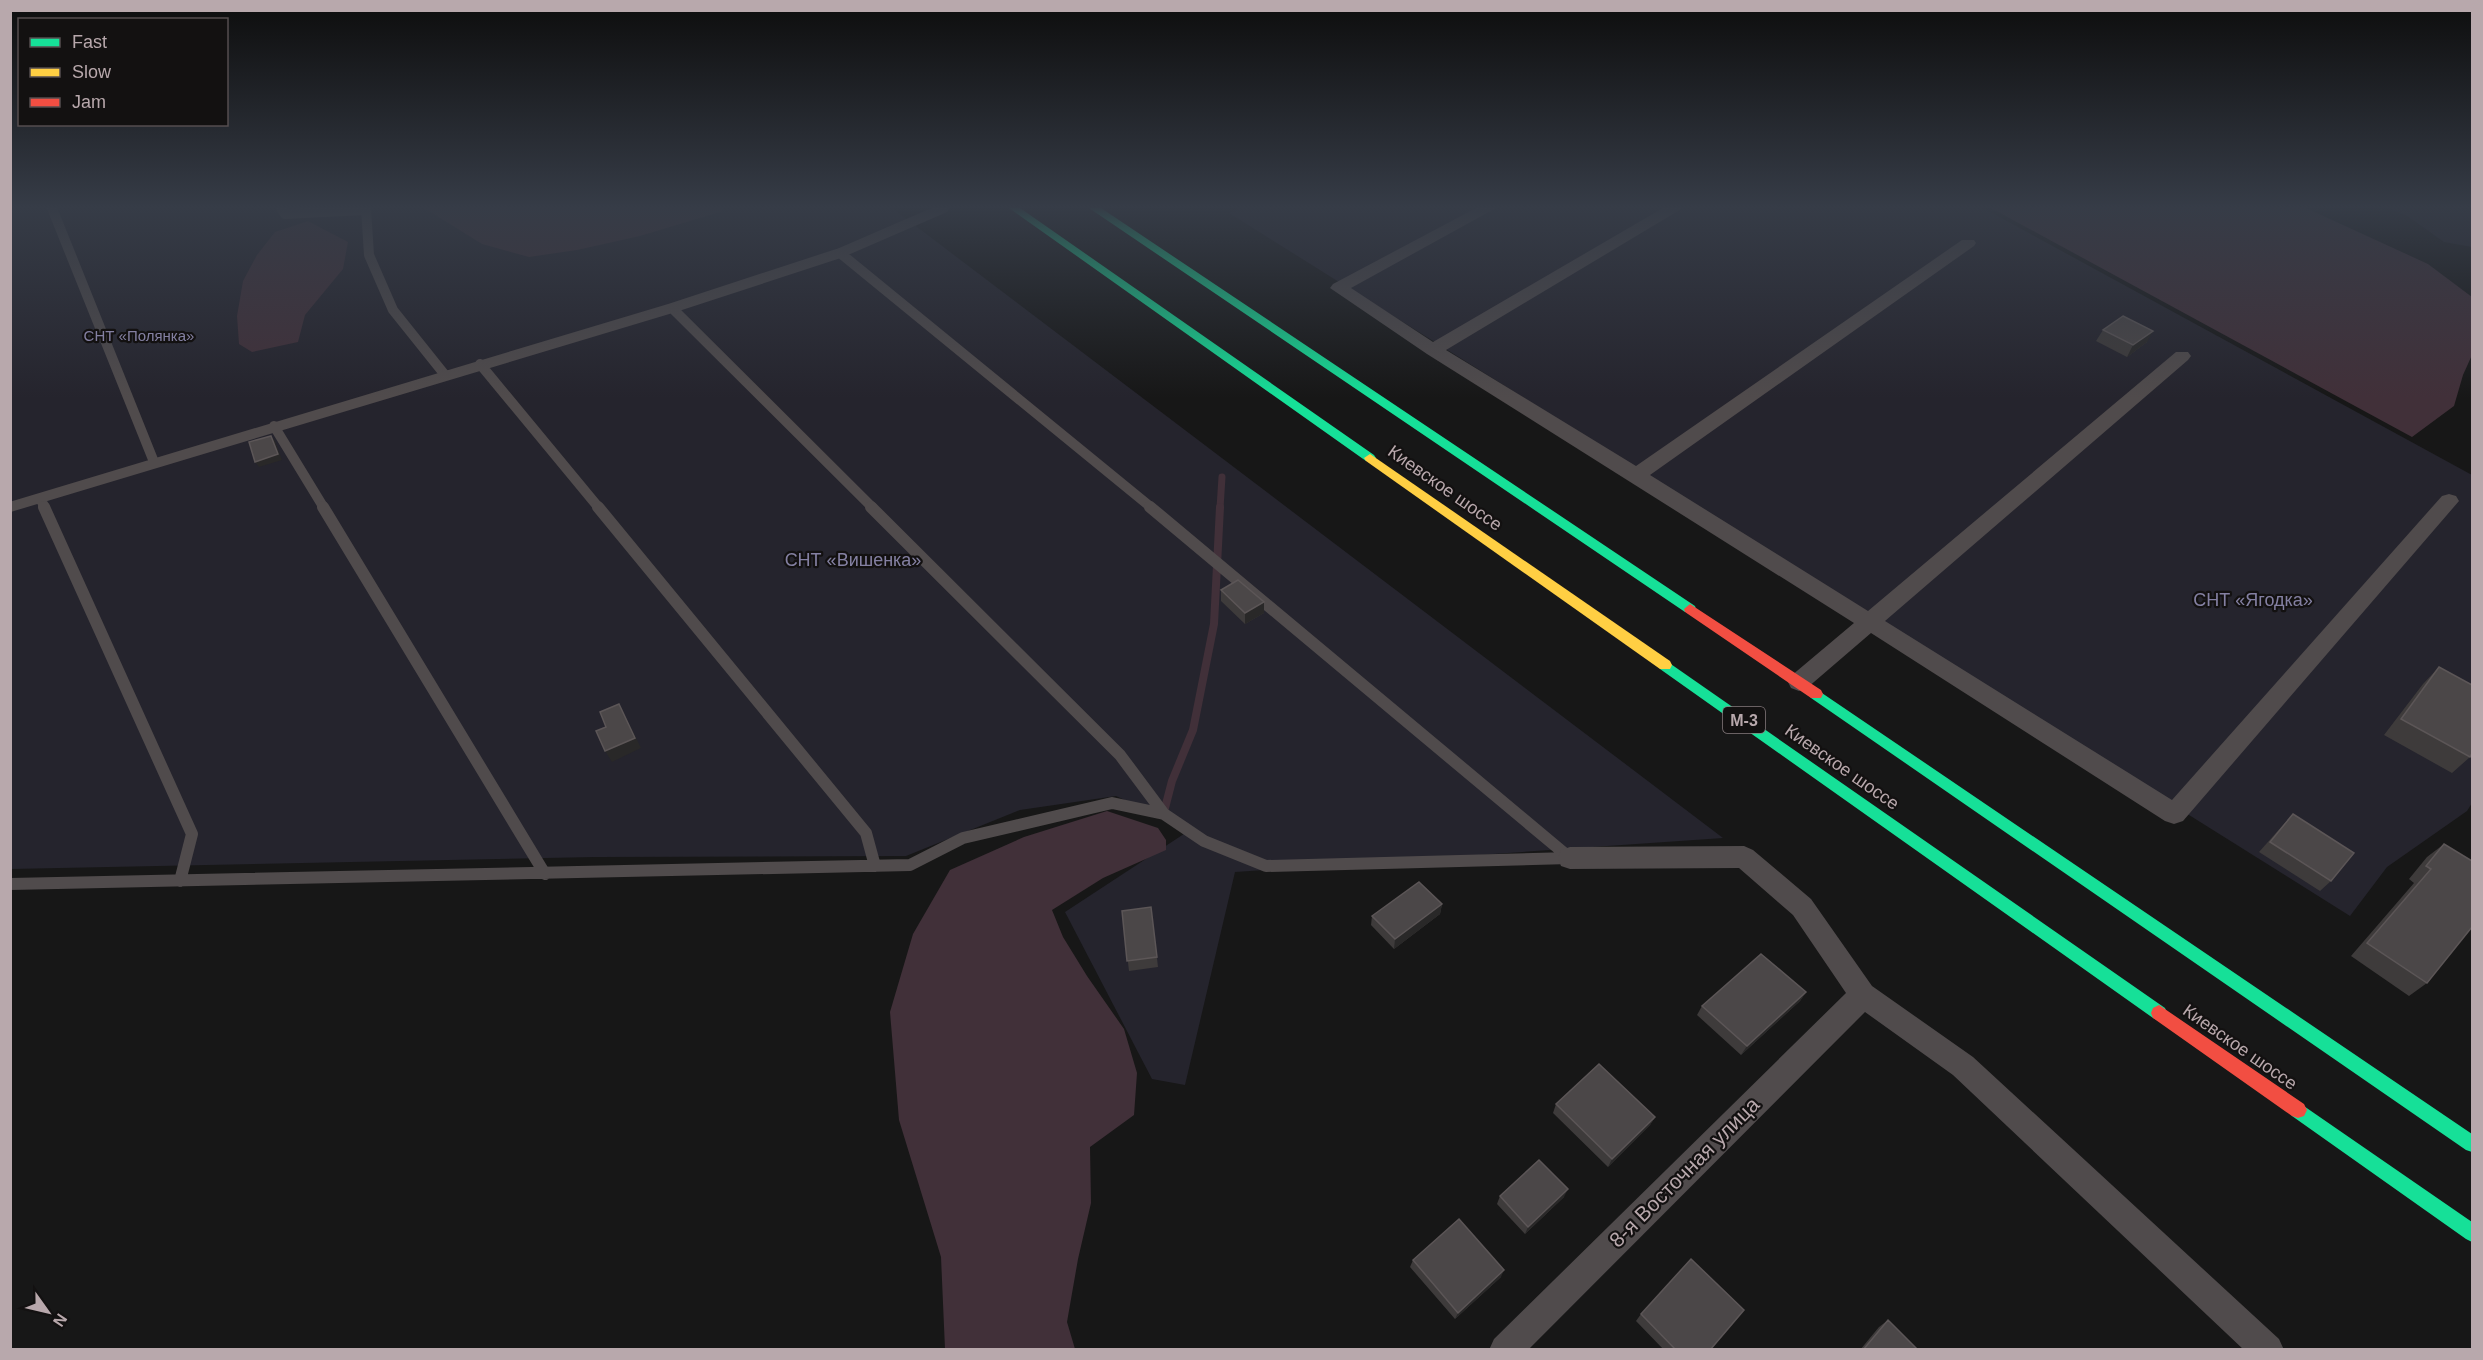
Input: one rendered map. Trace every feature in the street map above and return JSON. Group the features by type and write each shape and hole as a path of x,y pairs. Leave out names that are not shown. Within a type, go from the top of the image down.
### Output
{"highway":[{"name":"Киевское шоссе","path":"1104,271 2472,1233"},
{"name":"Киевское шоссе","path":"1188,271 1799,682 2472,1144"}],"street":[{"path":"1370,271 1339,288 1433,350 2174,814 2449,501"},
{"path":"1433,350 1567,271"},
{"path":"1636,475 1927,271"},
{"path":"1799,682 2182,357"},
{"path":"1570,858 1744,857 1802,907 1863,995 1963,1066 2268,1350"},
{"name":"8-я Восточная улица","path":"1505,1350 1863,995"}],"lane":[{"path":"77,271 154,462"},
{"path":"376,271 393,310 445,375"},
{"path":"10,507 672,308 784,271"},
{"path":"863,271 1199,547 1570,858"},
{"path":"672,308 1120,755 1164,814 1204,842 1266,866 1570,858"},
{"path":"480,364 866,833 875,866"},
{"path":"274,426 545,874"},
{"path":"40,498 192,834 180,881"},
{"path":"10,884 910,865 963,838 1112,803 1164,814"}],"green space":[{"name":"СНТ «Вишенка»","path":"10,271 976,271 1723,838 1235,872 1185,1085 1152,1079 1065,912 1190,830 1116,796 1020,810 906,856 595,857 11,869"},
{"name":"СНТ «Ягодка»","path":"1322,271 2099,271 2472,475 2472,803 2467,811 2387,867 2350,916"}],"shaded area":[{"path":"248,271 341,271 305,315 298,342 252,352 239,344 237,316 243,281"},
{"path":"2108,271 2438,271 2472,297 2472,355 2463,375 2454,406 2412,437"},
{"path":"1107,811 1158,828 1166,840 1166,850 1103,878 1052,910 1063,937 1124,1029 1137,1073 1134,1115 1090,1147 1091,1203 1067,1322 1075,1349 945,1349 941,1257 899,1120 890,1012 913,934 950,870 1024,837"}],"building":[{"path":"2123,316 2153,331 2133,345 2103,330"},
{"path":"271,436 278,454 255,462 249,442"},
{"path":"1238,580 1264,602 1245,613 1221,590"},
{"path":"2439,667 2472,685 2472,753 2470,757 2401,719"},
{"path":"619,704 635,738 605,751 596,731 606,727 600,712"},
{"path":"2293,814 2354,853 2331,881 2270,842"},
{"path":"2444,844 2472,861 2472,927 2427,983 2367,943 2431,869 2426,866"},
{"path":"1419,882 1442,904 1395,939 1372,916"},
{"path":"1151,907 1157,957 1127,961 1122,911"},
{"path":"1761,954 1806,992 1747,1046 1702,1006"},
{"path":"1599,1064 1655,1117 1612,1159 1556,1104"},
{"path":"1539,1160 1568,1189 1528,1227 1500,1196"},
{"path":"1459,1219 1504,1270 1458,1313 1413,1260"},
{"path":"1691,1259 1744,1310 1710,1350 1676,1350 1641,1314"},
{"path":"1888,1320 1918,1350 1863,1350"}],"waterway":[{"path":"1220,508 1222,477"},
{"path":"1165,808 1172,781 1193,730 1214,624 1220,507"}],"traffic: fast":[{"path":"1104,271 1370,458"},
{"path":"1188,271 1690,609"},
{"path":"1665,665 2159,1013"},
{"path":"1816,694 2472,1144"},
{"path":"2298,1110 2472,1233"}],"traffic: slow":[{"path":"1370,458 1665,665"}],"traffic: jam":[{"path":"1690,609 1816,694"},
{"path":"2159,1013 2298,1110"}],"park label":[{"name":"СНТ «Полянка»","path":"139,335"}]}
